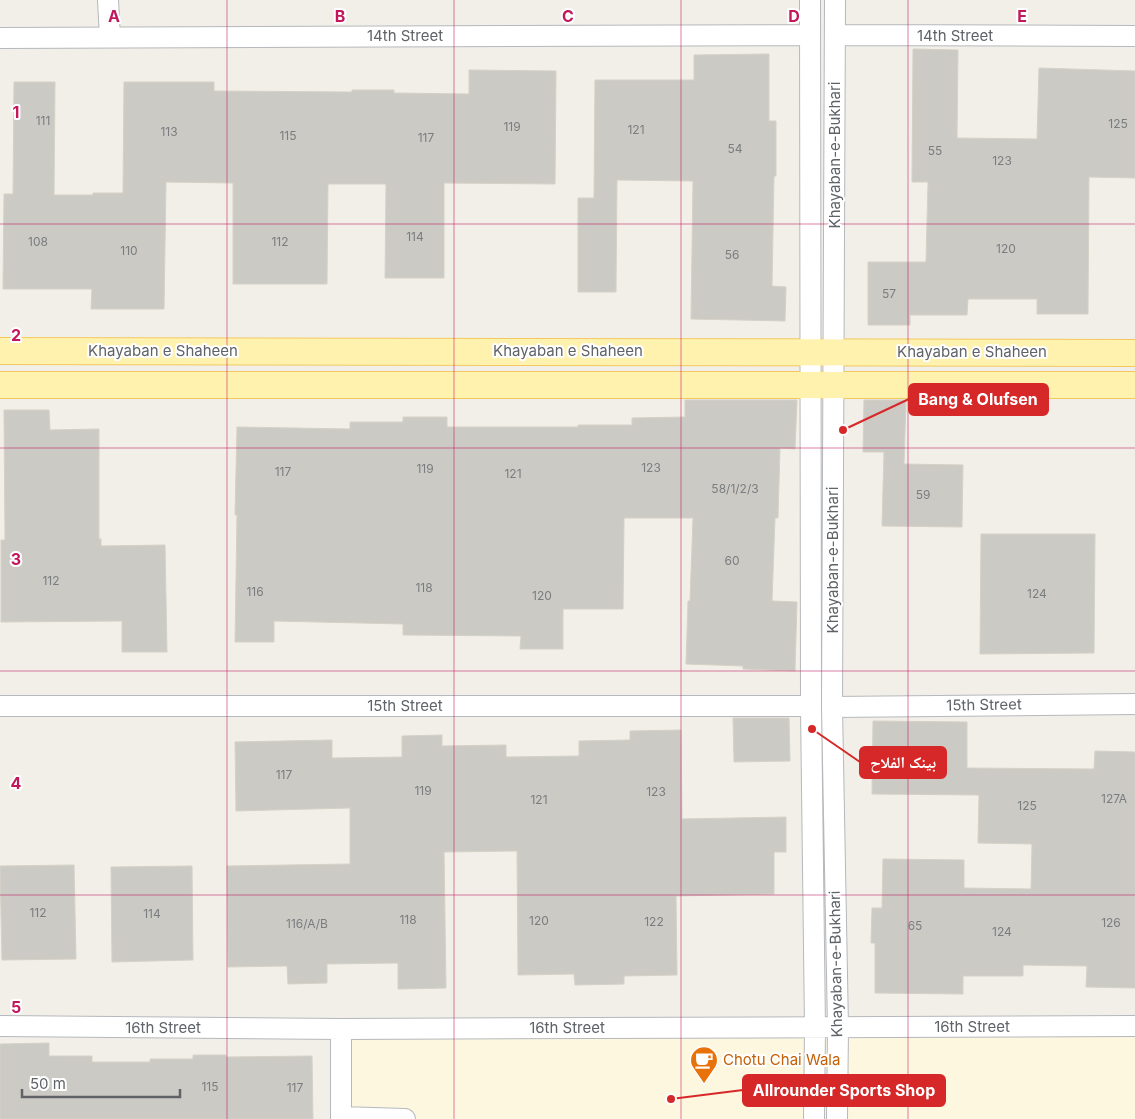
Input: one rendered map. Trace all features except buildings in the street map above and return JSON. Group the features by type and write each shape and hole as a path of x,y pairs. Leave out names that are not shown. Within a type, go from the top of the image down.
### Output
{"main road":[{"name":"Khayaban e Shaheen","path":"0,351 1135,353"},
{"path":"0,385 1135,384"}],"street":[{"path":"108,0 110,37"},
{"name":"Khayaban-e-Bukhari","path":"810,0 832,707 838,1028 837,1119"},
{"name":"Khayaban-e-Bukhari","path":"822,352 835,0"},
{"name":"14th Street","path":"0,38 810,35"},
{"name":"14th Street","path":"835,35 1135,36"},
{"name":"Khayaban-e-Bukhari","path":"814,1119 815,1028 811,706 822,384"},
{"name":"15th Street","path":"832,707 1135,704"},
{"name":"15th Street","path":"0,706 811,706"},
{"name":"16th Street","path":"0,1026 341,1029 1135,1026"},
{"path":"341,1029 341,1118 405,1119"}],"shaded area":[{"path":"1135,1036 1135,1119 350,1119 351,1038"}],"place":[{"name":"Bang & Olufsen","path":"843,430"},
{"name":"بینک الفلاح","path":"812,729"},
{"name":"Chotu Chai Wala","path":"704,1084"},
{"name":"Allrounder Sports Shop","path":"671,1099"}]}
